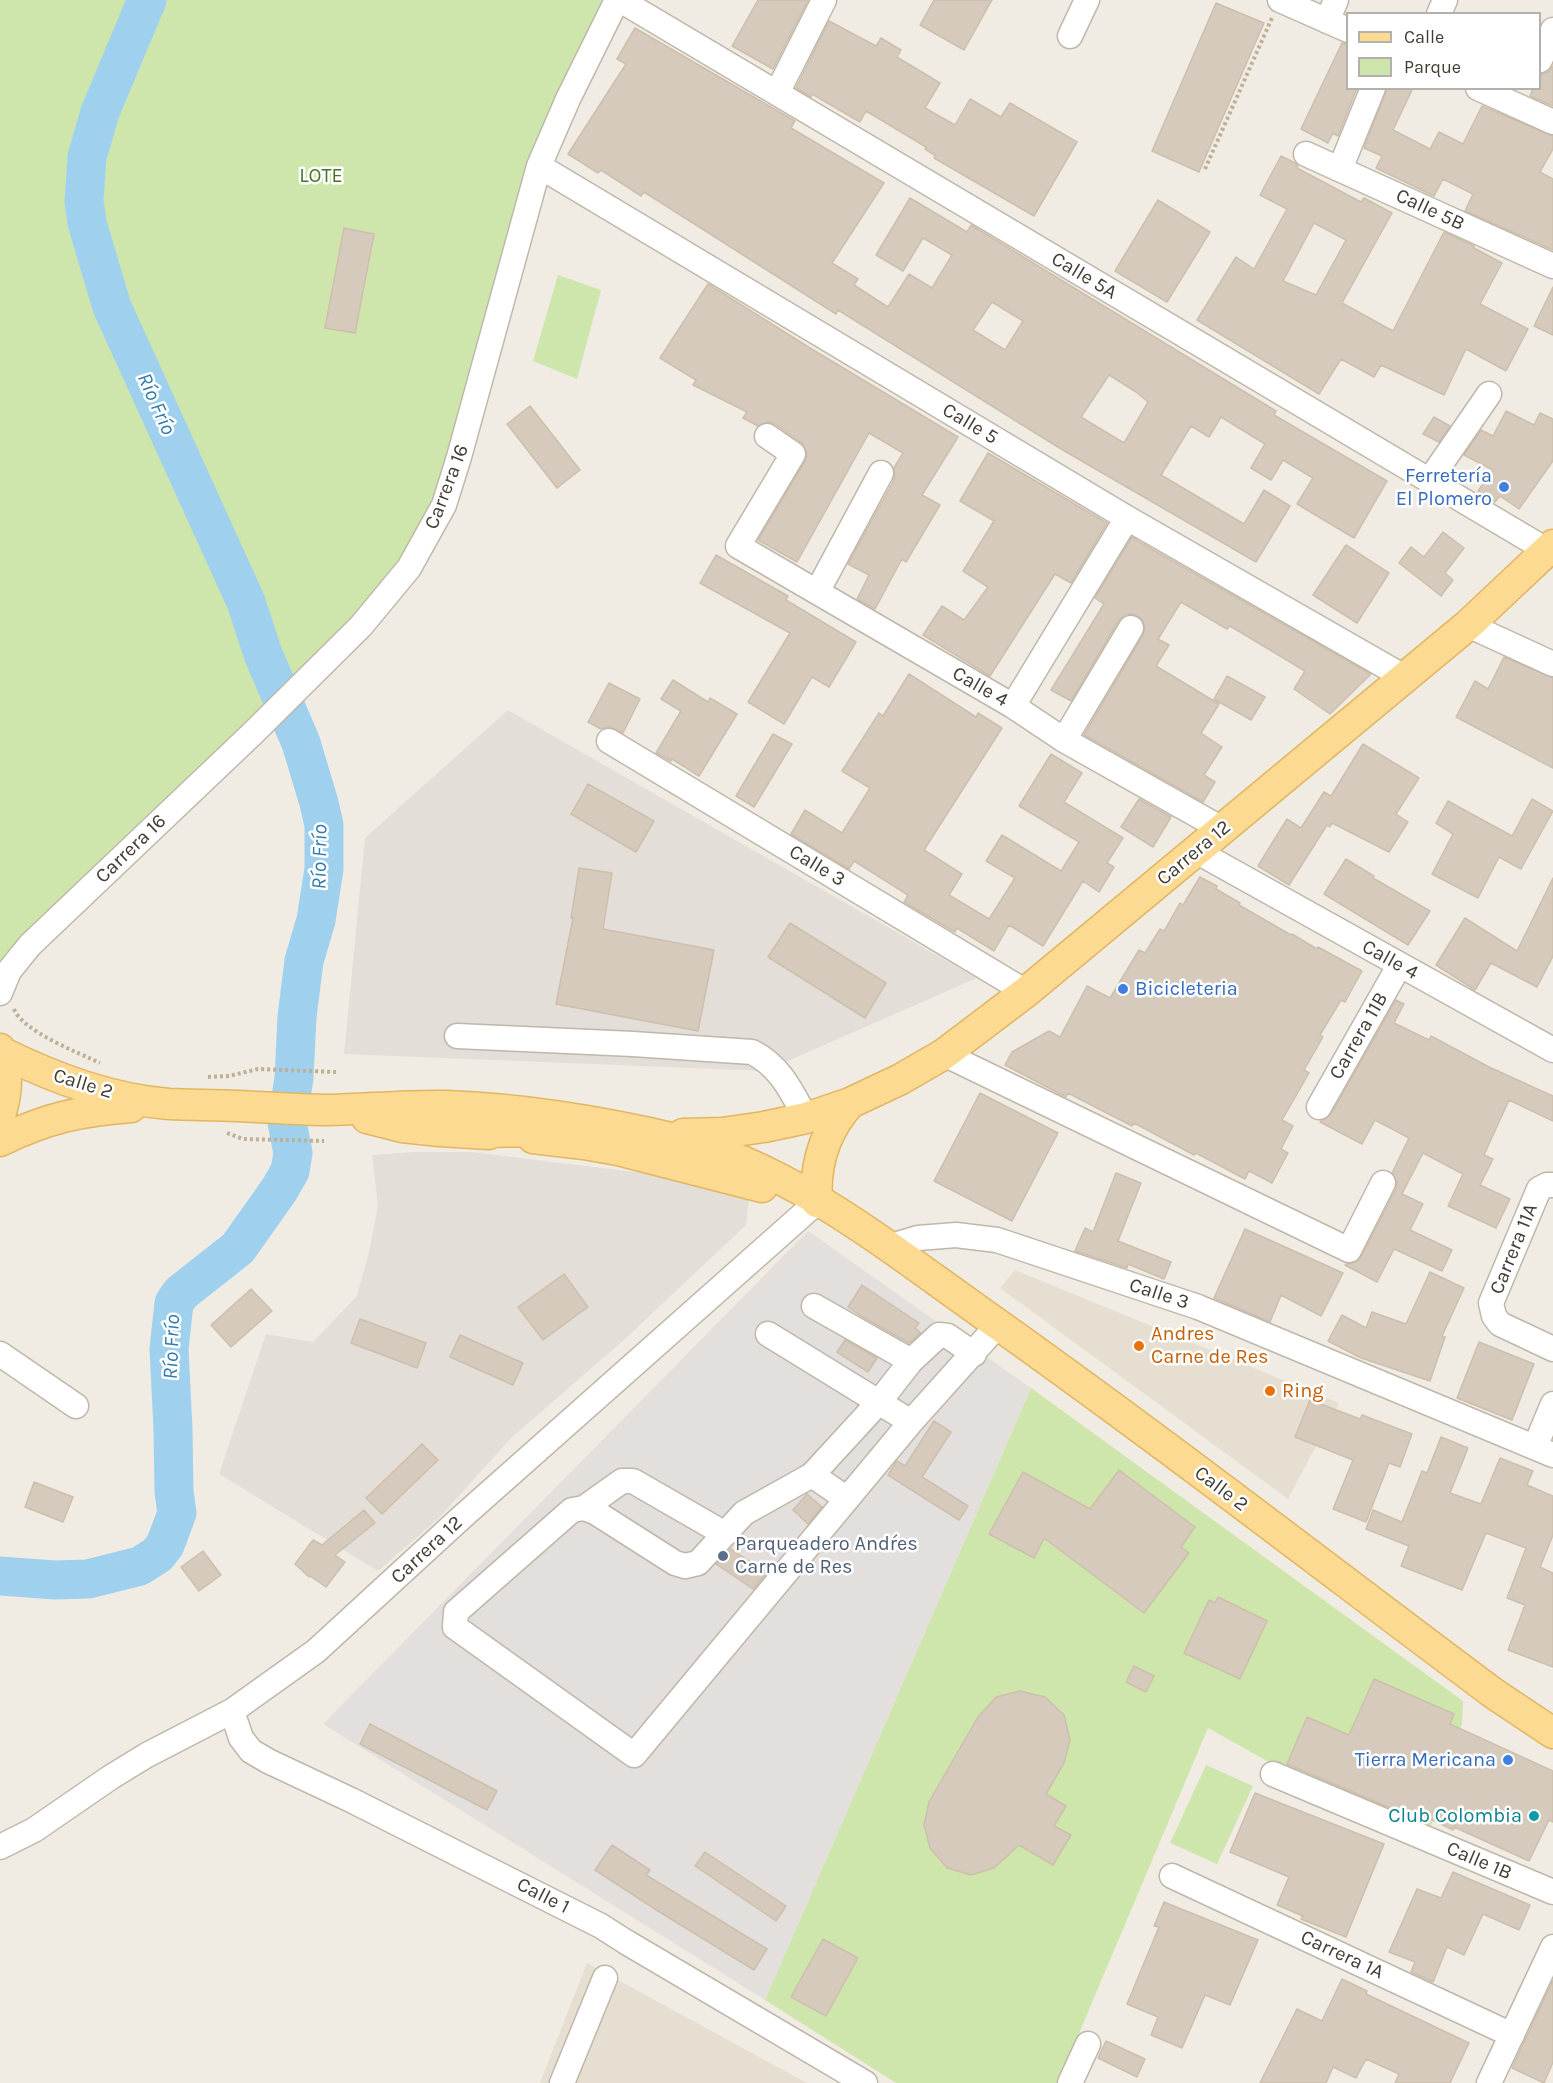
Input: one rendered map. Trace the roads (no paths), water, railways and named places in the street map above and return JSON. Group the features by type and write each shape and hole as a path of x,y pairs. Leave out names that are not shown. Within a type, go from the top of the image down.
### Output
{"main road":[{"name":"Carrera 12","path":"806,1118 850,1103 901,1079 944,1054 1026,992 1468,625 1550,548"},
{"path":"0,1116 6,1093 6,1077 1,1050"},
{"name":"Calle 2","path":"1,1050 33,1068 88,1088 134,1099 170,1104"},
{"path":"384,1106 442,1096 478,1096 537,1101 634,1115 731,1120 806,1118"},
{"path":"470,1132 584,1144 618,1150 817,1202 817,1174 822,1148 834,1124 850,1103"},
{"name":"Calle 2","path":"0,1141 53,1119 88,1110 170,1104 330,1110"},
{"path":"330,1110 384,1106 447,1106 510,1110 573,1118 636,1131"},
{"path":"330,1110 402,1127 470,1132 636,1131 679,1134 764,1128 806,1118"},
{"name":"Calle 2","path":"636,1131 684,1141 730,1156 775,1177 888,1247 1227,1493 1493,1693 1553,1733"}],"street":[{"name":"Calle 5A","path":"619,0 1430,481 1550,548"},
{"name":"Carrera 16","path":"8,996 9,972 30,945 252,734 361,626 409,568 444,505 479,391 539,166 568,99 619,0"},
{"path":"777,93 824,0"},
{"path":"1070,36 1088,0"},
{"path":"1280,0 1337,17"},
{"path":"1541,56 1553,30"},
{"path":"1340,169 1372,90"},
{"path":"1488,90 1522,97 1553,122"},
{"name":"Calle 5B","path":"1306,154 1553,266"},
{"name":"Calle 5","path":"539,166 1127,518 1404,677"},
{"path":"1430,481 1489,394"},
{"name":"Calle 4","path":"767,436 793,454 738,546 1013,706 1064,740 1222,829"},
{"path":"817,592 881,473"},
{"path":"1013,706 1127,518"},
{"path":"1468,625 1553,664"},
{"path":"1064,740 1131,628"},
{"name":"Calle 3","path":"609,741 1026,992"},
{"name":"Calle 4","path":"1196,850 1399,966 1553,1050"},
{"name":"Carrera 16","path":"0,965 30,945"},
{"name":"Carrera 11B","path":"1319,1107 1399,966"},
{"path":"457,1036 752,1052 768,1060 785,1080 806,1118"},
{"path":"944,1054 1349,1250 1383,1183"},
{"name":"Carrera 11A","path":"1553,1185 1539,1189 1491,1303 1494,1316 1500,1324 1553,1349"},
{"name":"Carrera 12","path":"0,1847 34,1830 147,1755 232,1711 316,1651 462,1517 817,1202"},
{"name":"Calle 3","path":"888,1247 918,1238 956,1235 997,1240 1198,1307 1544,1451"},
{"path":"814,1306 912,1361"},
{"path":"724,1534 633,1481 622,1481 584,1508 572,1510 456,1612 455,1627 634,1755 912,1422 998,1325"},
{"path":"768,1334 912,1422"},
{"path":"584,1508 675,1563 685,1566 698,1563 744,1513 812,1474 879,1402 912,1361 939,1335 948,1336 974,1354"},
{"path":"0,1354 76,1406"},
{"path":"1544,1451 1553,1404"},
{"path":"812,1474 847,1499"},
{"name":"Calle 1","path":"232,1711 241,1738 251,1751 268,1761 351,1800 601,1926 865,2083"},
{"name":"Calle 1B","path":"1273,1774 1553,1892"},
{"name":"Carrera 1A","path":"1172,1876 1512,2035"},
{"path":"1489,2083 1553,1947"},
{"path":"562,2083 605,1978"},
{"path":"1070,2083 1088,2044"}],"waterway":[{"name":"Río Frío","path":"0,1576 55,1580 88,1579 140,1566 157,1555 165,1545 177,1513 174,1492 169,1349 174,1303 181,1293 238,1248 290,1171 293,1153 287,1122 294,1078 297,1017 304,961 316,920 324,869 324,825 301,743 263,654 246,602 112,307 87,223 84,201 87,157 100,112 147,0"}],"place":[{"name":"Ferretería El Plomero","path":"1504,487"},
{"name":"Bicicleteria","path":"1123,989"},
{"name":"Andres Carne de Res","path":"1139,1346"},
{"name":"Ring","path":"1270,1391"},
{"name":"Parqueadero Andŕes Carne de Res","path":"723,1556"},
{"name":"Tierra Mericana","path":"1508,1760"},
{"name":"Club Colombia","path":"1534,1816"}],"park label":[{"name":"LOTE","path":"321,176"}]}
